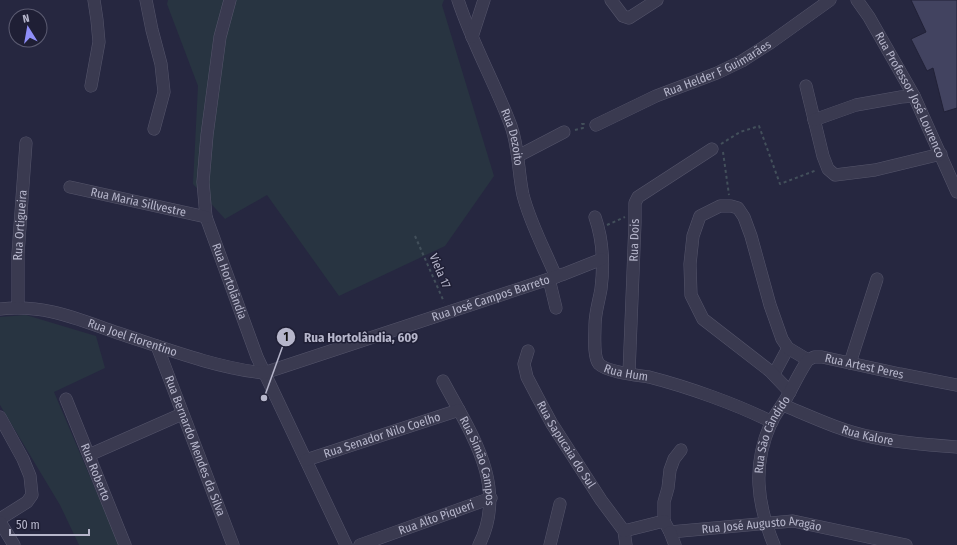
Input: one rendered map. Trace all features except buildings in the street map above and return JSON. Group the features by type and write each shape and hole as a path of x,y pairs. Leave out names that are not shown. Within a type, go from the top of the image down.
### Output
{"street":[{"path":"91,86 98,42 94,0"},
{"path":"146,0 161,64 164,92 154,128"},
{"name":"Rua Hortolãndia","path":"230,0 220,37 207,135 204,182 206,217 264,373 346,545"},
{"name":"Rua Dezoito","path":"458,0 464,20 512,127 518,156 520,176 528,210 552,278 556,308"},
{"path":"472,37 484,0"},
{"path":"611,0 623,16 629,18 657,0"},
{"name":"Rua Helder F Guimarães","path":"596,125 656,96 717,73 742,61 830,0"},
{"name":"Rua Professor José Lourenco","path":"857,0 869,17 914,96 957,192"},
{"path":"806,86 823,156 827,167 835,175 882,168 941,154"},
{"path":"814,120 856,105 914,96"},
{"path":"518,156 564,132"},
{"name":"Rua Ortigueira","path":"18,307 18,254 26,143"},
{"name":"Rua Dois","path":"629,373 635,203 638,197 717,146"},
{"name":"Rua Maria Sillvestre","path":"70,187 206,217"},
{"path":"726,206 738,208 744,217 777,327 782,339 788,348 808,360"},
{"name":"Rua São Cândido","path":"726,206 700,216 692,236 690,264 691,295 703,319 774,374 790,392 772,422 763,444 758,466 758,482 765,524 774,545"},
{"name":"Rua Hum","path":"595,217 601,240 602,260 601,288 595,318 595,351 598,363 607,370 650,378 715,399 772,422"},
{"name":"Rua José Campos Barreto","path":"264,373 552,278 602,260"},
{"path":"850,363 877,279"},
{"name":"Rua Joel Florentino","path":"0,309 18,307 44,309 157,346 241,370 264,373"},
{"name":"Rua Bernardo Mendes da Silva","path":"157,346 233,545"},
{"path":"774,374 788,348"},
{"name":"Rua Sapucaia do Sul","path":"528,351 524,364 527,377 538,398 552,424 624,532"},
{"name":"Rua Artest Peres","path":"790,392 808,360 814,357 822,357 957,385"},
{"name":"Rua Simão Campos","path":"443,381 480,450 487,471 491,498 489,517 485,534 480,545"},
{"name":"Rua Roberto","path":"66,399 125,545"},
{"name":"Rua Kalore","path":"783,405 832,425 871,437 912,444 957,447"},
{"name":"Rua Senador Nilo Coelho","path":"306,460 459,410"},
{"path":"89,455 182,414"},
{"path":"0,417 23,459 30,476 32,495 27,502 0,520 14,545"},
{"path":"675,545 664,521 664,502 668,488 670,470 674,459 681,450"},
{"name":"Rua Alto Piqueri","path":"360,545 491,498"},
{"path":"550,545 560,504"},
{"path":"626,545 624,532 664,521"},
{"name":"Rua José Augusto Aragão","path":"670,532 793,521 893,544 906,545"}],"path":[{"path":"564,132 582,129 582,124 584,124 586,129 588,128 588,123 596,125"},
{"path":"726,206 717,146 740,132 759,126 780,184 827,167"},
{"path":"599,229 635,212"},
{"name":"Viela 17","path":"415,236 448,312"}],"shaded area":[{"path":"168,0 444,0 442,5 494,176 445,246 339,296 267,195 225,219 193,184 198,86 167,4"},
{"path":"26,315 96,336 105,368 54,392 119,545 79,545 60,505 0,405 0,317"}],"place":[{"name":"Rua Hortolândia, 609","path":"264,398"}]}
